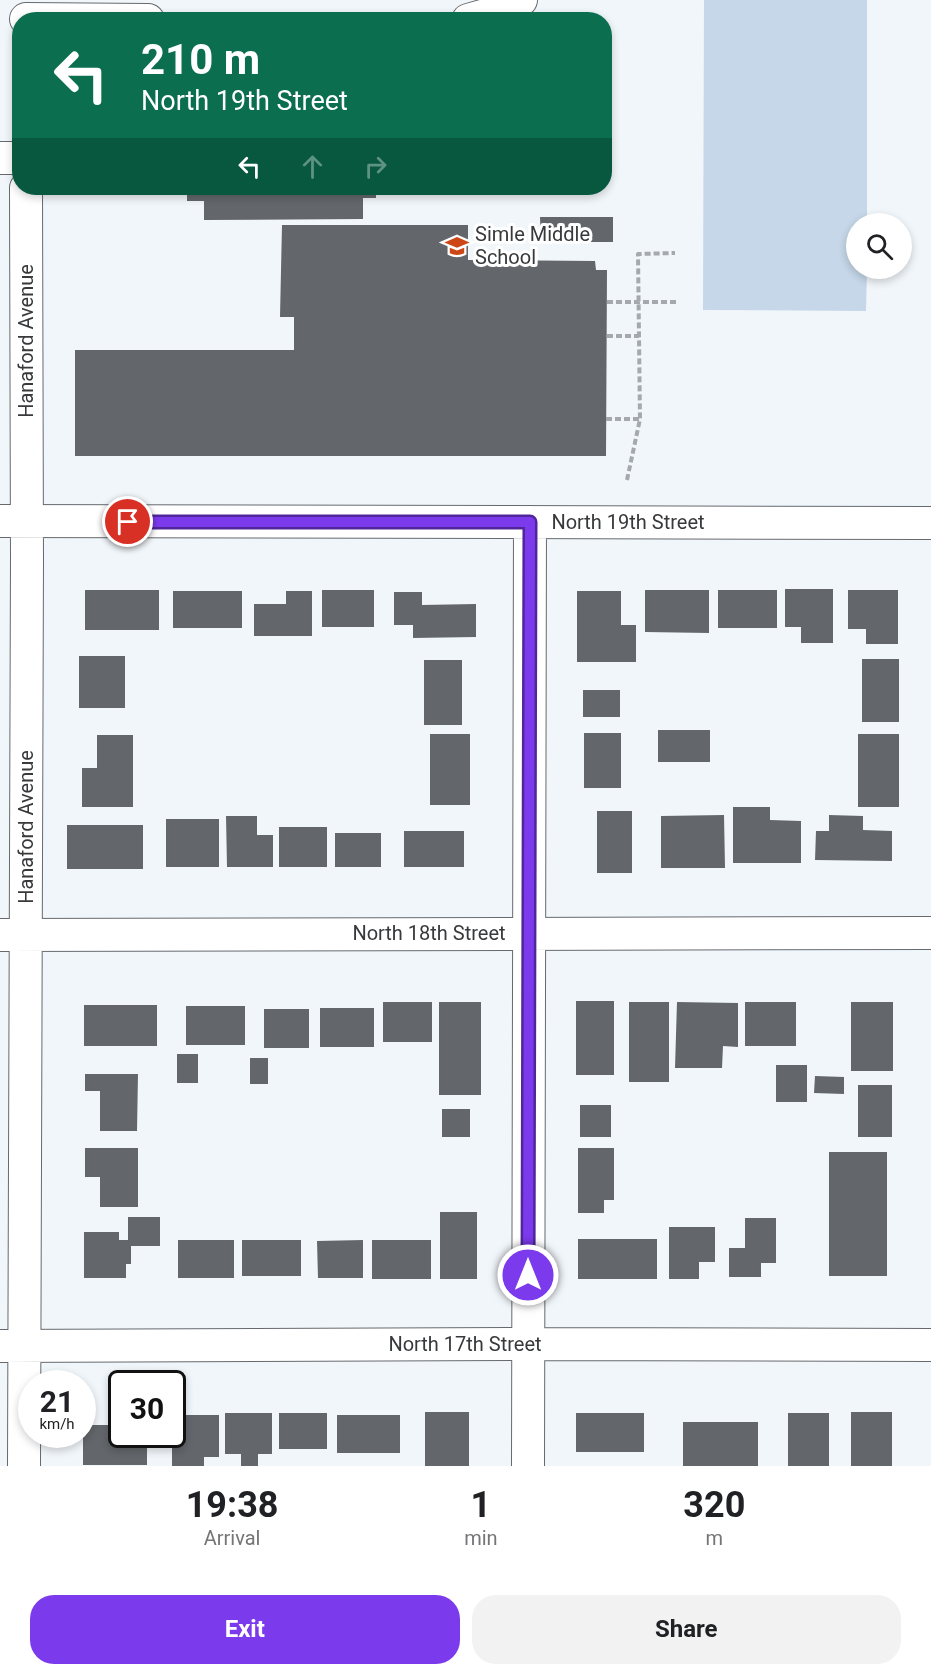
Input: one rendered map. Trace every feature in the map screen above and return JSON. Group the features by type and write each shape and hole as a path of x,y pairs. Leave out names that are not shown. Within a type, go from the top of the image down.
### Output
{"street":[{"path":"494,12 521,0"},
{"name":"Hanaford Avenue","path":"24,1466 12,1346 13,522 26,195"},
{"name":"North 19th Street","path":"13,522 931,523"},
{"path":"528,1466 530,522"},
{"name":"North 18th Street","path":"13,935 931,933"},
{"name":"North 17th Street","path":"12,1346 931,1345"}],"path":[{"path":"627,480 640,419 638,254 675,253"},
{"path":"607,302 677,302"},
{"path":"607,336 639,336"},
{"path":"606,419 640,419"}],"shaded area":[{"path":"704,0 867,0 867,213 846,213 846,279 867,279 866,311 703,310"}],"building":[{"path":"187,195 376,195 376,198 363,198 363,219 204,220 204,201 187,201"},
{"path":"540,217 613,217 613,242 541,242"},
{"path":"282,225 468,225 468,260 595,261 596,270 607,270 606,456 75,456 75,350 294,350 294,317 280,317"},
{"path":"785,589 833,589 833,643 801,643 801,627 785,627"},
{"path":"85,590 159,590 159,630 85,630"},
{"path":"322,590 374,590 374,627 322,627"},
{"path":"645,590 709,590 709,633 645,632"},
{"path":"718,590 777,590 777,628 718,628"},
{"path":"848,590 898,590 898,644 866,644 866,629 848,629"},
{"path":"173,591 242,591 242,628 173,628"},
{"path":"286,591 312,591 312,636 254,636 254,604 286,604"},
{"path":"577,591 621,591 621,625 636,625 636,662 577,662"},
{"path":"394,592 422,592 422,605 476,604 476,637 413,638 413,625 394,625"},
{"path":"79,656 125,656 125,708 79,708"},
{"path":"862,659 899,659 899,722 862,722"},
{"path":"424,660 462,660 462,725 424,725"},
{"path":"583,690 620,690 620,717 583,717"},
{"path":"658,730 710,730 710,762 658,762"},
{"path":"584,733 621,733 621,788 584,788"},
{"path":"430,734 470,734 470,805 430,805"},
{"path":"858,734 899,734 899,807 858,807"},
{"path":"97,735 133,735 133,807 82,807 82,768 97,768"},
{"path":"733,807 770,807 770,820 801,821 801,863 733,863"},
{"path":"597,811 632,811 632,873 597,873"},
{"path":"724,815 725,868 661,868 661,816"},
{"path":"829,815 863,816 863,830 892,831 892,861 815,860 816,831 829,831"},
{"path":"226,816 257,816 257,835 273,835 273,867 227,867"},
{"path":"166,819 219,819 219,867 166,867"},
{"path":"67,825 143,825 143,869 67,869"},
{"path":"279,827 327,827 327,867 279,867"},
{"path":"404,831 464,831 464,867 404,867"},
{"path":"335,833 381,833 381,867 335,867"},
{"path":"576,1001 614,1001 614,1075 576,1075"},
{"path":"383,1002 432,1002 432,1042 383,1042"},
{"path":"439,1002 481,1002 481,1095 439,1095"},
{"path":"629,1002 669,1002 669,1082 629,1082"},
{"path":"677,1002 738,1003 738,1047 723,1046 722,1068 675,1068"},
{"path":"745,1002 796,1002 796,1046 745,1046"},
{"path":"851,1002 893,1002 893,1071 851,1071"},
{"path":"84,1005 157,1005 157,1046 84,1046"},
{"path":"186,1006 245,1006 245,1045 186,1045"},
{"path":"320,1008 374,1008 374,1047 320,1047"},
{"path":"264,1009 309,1009 309,1048 264,1048"},
{"path":"177,1054 198,1054 198,1083 177,1083"},
{"path":"250,1058 268,1058 268,1084 250,1084"},
{"path":"776,1065 807,1065 807,1102 776,1102"},
{"path":"85,1074 138,1074 137,1131 100,1131 100,1091 85,1091"},
{"path":"815,1076 844,1077 844,1094 814,1093"},
{"path":"858,1085 892,1085 892,1137 858,1137"},
{"path":"580,1105 611,1105 611,1137 580,1137"},
{"path":"442,1109 470,1109 470,1137 442,1137"},
{"path":"85,1148 138,1148 138,1207 100,1207 100,1177 85,1177"},
{"path":"578,1148 614,1148 614,1200 604,1200 604,1213 578,1213"},
{"path":"829,1152 887,1152 887,1276 829,1276"},
{"path":"440,1212 477,1212 477,1279 440,1279"},
{"path":"128,1217 160,1217 160,1246 131,1246 131,1264 126,1264 126,1278 84,1278 84,1232 119,1232 119,1240 128,1240"},
{"path":"745,1218 776,1218 776,1263 761,1263 761,1277 729,1277 729,1248 745,1248"},
{"path":"669,1227 715,1227 715,1262 699,1262 699,1279 669,1279"},
{"path":"578,1239 657,1239 657,1279 578,1279"},
{"path":"178,1240 234,1240 234,1278 178,1278"},
{"path":"242,1240 301,1240 301,1276 242,1276"},
{"path":"363,1240 363,1278 318,1278 317,1241"},
{"path":"372,1240 431,1240 431,1279 372,1279"},
{"path":"425,1412 469,1412 469,1466 425,1466"},
{"path":"851,1412 892,1412 892,1466 851,1466"},
{"path":"225,1413 272,1413 272,1454 258,1454 258,1466 241,1466 241,1454 225,1454"},
{"path":"279,1413 327,1413 327,1449 279,1449"},
{"path":"576,1413 644,1413 644,1452 576,1452"},
{"path":"788,1413 829,1413 829,1466 788,1466"},
{"path":"186,1415 219,1415 219,1457 204,1457 204,1466 172,1466 172,1448 186,1448"},
{"path":"337,1415 400,1415 400,1453 337,1453"},
{"path":"683,1422 758,1422 758,1466 683,1466"},
{"path":"96,1425 108,1425 108,1448 147,1448 147,1465 83,1465 83,1448 96,1448"}],"place":[{"name":"Simle Middle School","path":"457,246"}],"route":[{"path":"128,522 530,522 528,1275"}]}
